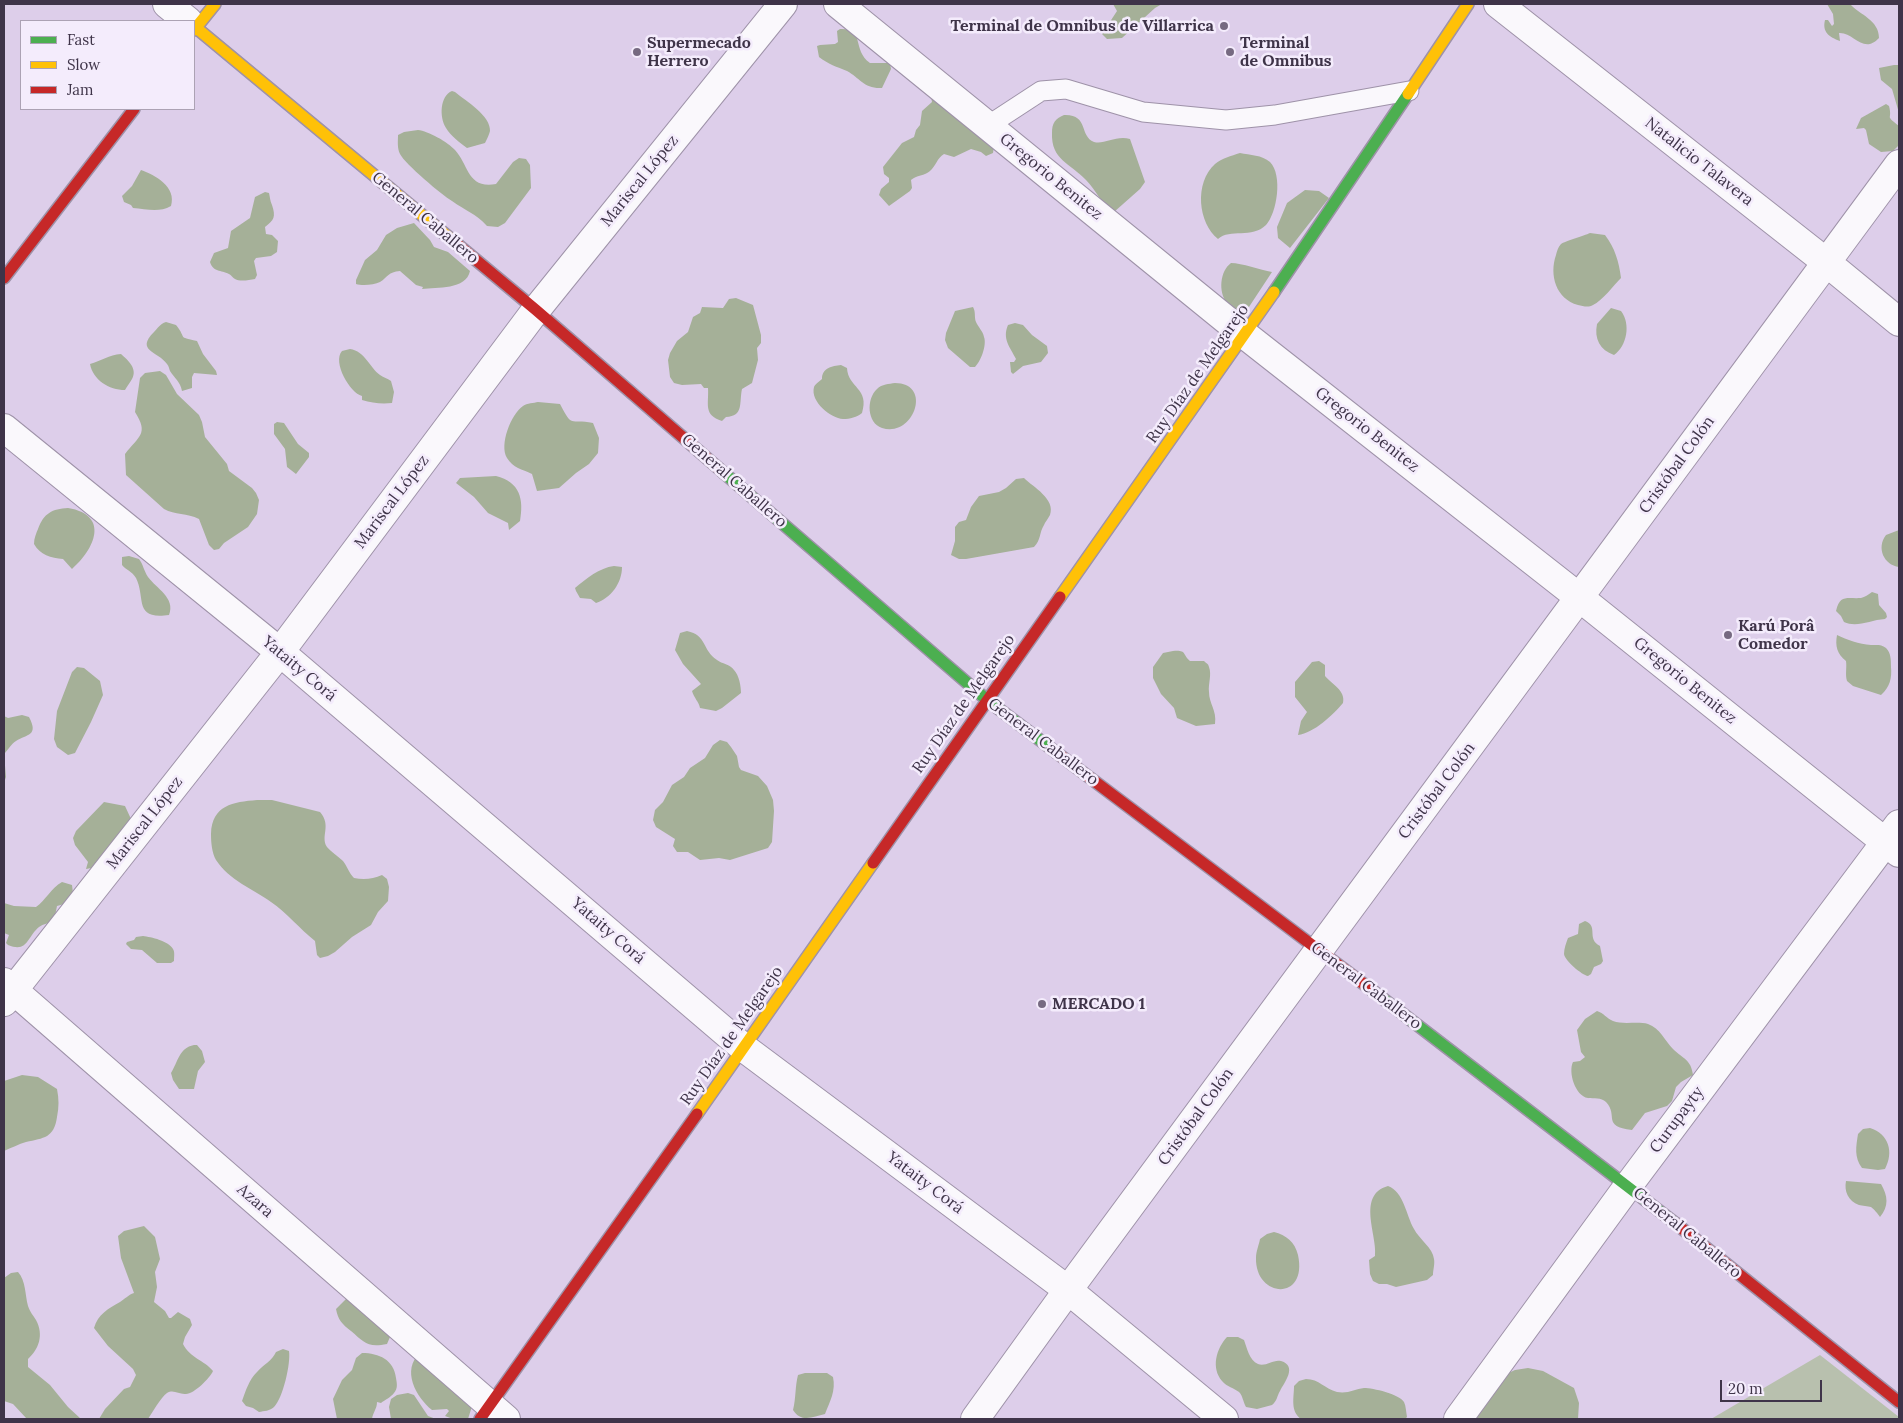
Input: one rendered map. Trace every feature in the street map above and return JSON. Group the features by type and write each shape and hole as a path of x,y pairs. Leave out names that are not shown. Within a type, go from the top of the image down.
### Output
{"street":[{"name":"General Caballero","path":"167,4 186,20"},
{"path":"195,24 215,4"},
{"name":"Mariscal López","path":"7,991 280,652 536,310 783,4"},
{"name":"Gregorio Benitez","path":"838,4 1245,335 1580,598 1895,840"},
{"name":"Ruy Díaz de Melgarejo","path":"492,1415 744,1048 1245,335 1468,4"},
{"name":"Natalicio Talavera","path":"1498,4 1826,262 1899,322"},
{"name":"General Caballero","path":"195,28 536,310 987,700 1628,1186 1899,1402"},
{"path":"4,278 133,110"},
{"name":"Cristóbal Colón","path":"975,1419 1068,1290 1899,164"},
{"name":"Yataity Corá","path":"4,428 280,652 744,1048 1068,1290 1224,1419"},
{"name":"Curupayty","path":"1458,1419 1628,1186 1895,840"},
{"name":"Azara","path":"7,991 492,1415"}],"lane":[{"path":"988,126 1041,91 1066,89 1143,112 1226,120 1275,115 1408,91"}],"green space":[{"path":"1113,4 1162,4 1122,38 1107,39 1102,34 1117,11"},
{"path":"1827,4 1850,4 1872,22 1876,27 1879,38 1873,43 1863,44 1839,33 1840,41 1833,38 1827,34 1824,24 1825,20 1828,20 1832,26 1834,24 1833,14"},
{"path":"840,29 853,32 861,52 870,63 890,63 891,69 882,88 866,85 847,71 819,57 817,46 838,42 837,31"},
{"path":"1899,65 1899,113 1892,89 1881,80 1879,68"},
{"path":"452,91 471,104 487,120 490,131 485,143 467,148 446,128 442,118 442,107 445,97"},
{"path":"930,91 994,146 993,153 986,156 981,152 971,149 954,157 944,154 928,173 911,180 912,188 910,191 889,206 879,195 881,189 889,182 889,178 884,174 883,167 902,143 914,137 920,125 922,111 932,102"},
{"path":"1886,104 1889,106 1890,118 1899,126 1899,145 1893,151 1881,152 1869,144 1864,128 1856,129 1861,118"},
{"path":"1064,115 1077,118 1081,122 1086,135 1094,142 1098,143 1120,138 1130,139 1145,182 1140,189 1114,212 1086,180 1058,155 1053,142 1053,124"},
{"path":"418,130 443,140 452,147 474,179 486,185 496,184 513,162 519,158 526,159 530,165 531,188 505,223 498,227 487,226 474,215 440,193 403,159 399,152 398,135"},
{"path":"1240,153 1260,157 1270,162 1276,176 1276,203 1270,219 1260,229 1248,233 1229,234 1218,239 1206,223 1201,203 1201,192 1208,172 1215,164"},
{"path":"141,170 158,179 168,188 172,199 171,206 157,210 148,210 133,208 124,202 122,196 132,186"},
{"path":"1305,190 1319,191 1329,198 1290,248 1278,238 1277,227 1287,203"},
{"path":"265,192 269,193 274,213 272,220 265,227 266,234 272,235 278,241 277,252 271,256 256,258 254,261 257,275 255,279 234,279 229,274 215,269 210,262 214,253 228,248 231,231 250,218 255,197"},
{"path":"414,223 434,247 448,252 470,271 463,282 457,285 422,289 423,287 416,285 400,271 391,274 377,283 356,284 365,260 377,250 386,235 397,228"},
{"path":"1590,233 1605,235 1616,255 1621,278 1600,300 1591,306 1586,306 1570,302 1564,297 1556,285 1553,270 1558,248 1561,244"},
{"path":"1231,263 1272,272 1243,316 1229,305 1222,293 1224,271"},
{"path":"736,298 753,305 761,335 761,343 757,348 758,360 752,383 742,389 740,408 736,414 726,417 722,421 716,419 709,412 708,388 704,388 701,384 682,385 674,383 670,377 668,360 677,341 688,332 693,317 700,313 702,307 723,308 729,299"},
{"path":"973,307 976,322 983,335 985,344 977,364 975,367 970,367 948,348 945,340 955,311"},
{"path":"1611,308 1621,311 1627,328 1625,341 1614,355 1602,347 1596,334 1597,324"},
{"path":"166,322 176,325 184,338 197,341 217,375 194,373 192,388 182,391 168,365 147,347 149,338 159,326"},
{"path":"1015,323 1023,325 1032,335 1047,346 1048,353 1041,362 1023,366 1013,374 1010,362 1014,362 1016,359 1006,339 1006,330 1008,325"},
{"path":"350,349 360,353 376,372 391,381 394,392 392,403 362,400 362,396 352,389 344,377 339,362 339,356 342,351"},
{"path":"121,354 127,359 134,372 125,390 119,390 103,383 94,375 90,364"},
{"path":"841,365 847,368 848,375 861,393 864,405 862,413 848,419 838,418 827,412 818,403 814,393 815,386 822,379 824,372 831,367"},
{"path":"160,371 166,375 177,394 199,415 205,437 227,464 229,471 252,488 259,500 257,514 248,527 224,543 219,549 214,550 209,545 199,519 164,509 126,475 125,454 138,439 142,430 135,412 140,378 145,373"},
{"path":"895,383 907,385 914,391 915,409 903,425 893,429 882,428 873,421 871,416 871,399 873,393 879,387"},
{"path":"538,402 560,404 570,420 593,423 599,438 598,453 589,464 559,488 537,491 532,474 518,468 509,461 504,446 505,438 514,416 526,404"},
{"path":"277,422 284,423 298,444 309,453 309,457 296,474 287,467 285,449 274,434 274,424"},
{"path":"496,476 510,482 518,492 520,499 520,521 509,530 508,523 488,513 474,497 456,483 460,478"},
{"path":"1024,478 1047,499 1051,509 1038,542 1034,547 966,559 959,559 951,555 955,541 955,527 959,522 966,520 971,507 979,496 999,492 1016,479"},
{"path":"68,508 81,512 90,518 94,525 92,543 87,552 72,569 63,559 46,555 39,551 34,544 43,519 57,509"},
{"path":"1899,530 1899,567 1889,563 1883,555 1882,545 1886,535"},
{"path":"129,556 139,559 148,577 168,598 170,603 169,615 158,616 145,611 136,578 122,565 122,557"},
{"path":"614,566 622,567 618,584 611,594 596,603 591,599 580,598 575,588 598,571"},
{"path":"1872,592 1878,594 1879,605 1887,617 1859,624 1844,622 1836,611 1840,602 1845,598 1862,598"},
{"path":"687,631 698,636 712,656 736,672 741,693 716,711 700,708 692,691 701,684 683,664 675,650 680,633"},
{"path":"1837,635 1858,643 1881,645 1888,650 1891,659 1891,679 1881,695 1853,686 1847,681 1846,661 1837,650"},
{"path":"1182,652 1190,661 1204,661 1208,665 1210,670 1209,696 1215,715 1215,724 1196,726 1177,718 1174,708 1161,694 1153,678 1153,667 1163,653"},
{"path":"1319,661 1325,665 1325,676 1340,691 1343,703 1329,718 1317,727 1298,735 1301,721 1307,712 1295,697 1295,682 1312,662"},
{"path":"77,667 84,668 100,681 103,695 75,753 68,755 57,747 54,739 57,711 72,672"},
{"path":"22,715 29,717 33,728 30,734 14,742 4,754 4,716 8,718"},
{"path":"720,740 727,742 731,747 737,756 741,770 758,776 767,786 773,800 774,811 772,842 768,848 730,860 719,858 700,860 688,852 677,852 673,846 675,839 656,827 653,820 655,810 663,802 672,785 684,777 690,768 705,758 713,745"},
{"path":"4,754 6,777 4,783"},
{"path":"272,800 320,812 326,826 325,843 327,847 343,861 354,878 368,879 382,875 387,879 389,887 388,901 378,912 371,925 328,956 320,958 317,955 315,941 277,906 242,884 221,867 216,860 212,848 211,834 215,817 225,807 232,804"},
{"path":"104,802 125,806 131,819 120,835 114,840 111,855 102,866 86,869 88,862 75,845 73,838 76,831"},
{"path":"62,882 72,885 73,893 64,904 57,906 54,921 39,927 26,943 20,947 8,945 6,943 9,935 4,933 4,903 14,906 36,907"},
{"path":"1585,921 1591,926 1594,940 1600,946 1603,961 1594,967 1588,976 1574,967 1564,954 1568,938 1578,934 1579,924"},
{"path":"143,936 159,940 171,946 174,952 174,961 171,963 157,963 142,950 131,949 126,944 136,937"},
{"path":"1597,1011 1617,1022 1644,1023 1652,1026 1688,1062 1692,1070 1693,1075 1676,1087 1672,1101 1667,1106 1645,1113 1632,1130 1617,1126 1614,1123 1610,1107 1604,1100 1588,1098 1579,1093 1572,1077 1573,1062 1580,1061 1585,1057 1581,1052 1577,1030 1585,1019"},
{"path":"197,1045 202,1051 205,1062 198,1071 194,1089 179,1089 171,1073 182,1052"},
{"path":"22,1075 38,1077 57,1089 58,1113 56,1124 47,1136 4,1151 4,1081"},
{"path":"1870,1128 1882,1135 1888,1144 1889,1156 1885,1169 1862,1168 1858,1160 1856,1148 1858,1134 1863,1129"},
{"path":"1846,1181 1881,1184 1887,1201 1880,1217 1871,1207 1859,1205 1852,1201 1846,1192"},
{"path":"1388,1186 1398,1193 1414,1229 1433,1255 1433,1275 1427,1280 1396,1287 1373,1281 1370,1274 1369,1260 1375,1256 1371,1207 1373,1198 1378,1191"},
{"path":"144,1226 155,1237 160,1259 155,1272 157,1287 154,1302 165,1311 169,1318 178,1312 190,1319 192,1325 183,1344 189,1353 213,1371 209,1378 189,1393 167,1393 159,1401 148,1419 99,1419 105,1409 124,1389 130,1387 136,1375 133,1369 108,1346 94,1328 104,1312 134,1293 121,1258 118,1236 124,1231"},
{"path":"1274,1232 1289,1240 1295,1246 1298,1255 1299,1270 1296,1281 1289,1287 1280,1289 1271,1287 1264,1281 1258,1271 1256,1258 1260,1239"},
{"path":"18,1272 24,1284 28,1306 40,1331 35,1351 28,1359 28,1367 50,1385 68,1407 81,1419 27,1419 13,1404 4,1401 4,1278 11,1273"},
{"path":"352,1297 389,1323 390,1337 387,1344 370,1345 341,1322 336,1309 346,1299"},
{"path":"1227,1337 1238,1337 1244,1340 1250,1357 1258,1364 1264,1365 1281,1361 1289,1367 1287,1379 1272,1405 1257,1409 1246,1407 1239,1392 1222,1381 1217,1370 1216,1359 1220,1347"},
{"path":"283,1349 289,1351 289,1364 286,1380 277,1403 267,1411 259,1412 246,1406 242,1401 252,1378 276,1352"},
{"path":"362,1353 380,1356 389,1362 395,1372 396,1389 391,1396 381,1403 377,1402 372,1419 337,1419 333,1399 342,1380 352,1370 356,1358"},
{"path":"420,1353 473,1403 468,1419 453,1419 445,1416 449,1411 447,1409 432,1410 426,1405 416,1391 411,1375 414,1360"},
{"path":"1820,1355 1899,1417 1899,1419 1711,1419"},
{"path":"1528,1368 1543,1371 1574,1388 1579,1403 1578,1419 1471,1419 1502,1376 1515,1370"},
{"path":"805,1373 827,1373 833,1377 833,1391 825,1414 803,1418 793,1410 798,1375"},
{"path":"1311,1379 1337,1392 1348,1392 1364,1388 1392,1394 1404,1402 1407,1417 1405,1419 1301,1419 1294,1408 1294,1386 1299,1381"},
{"path":"408,1393 414,1395 428,1416 436,1419 391,1419 389,1407 391,1399 397,1395"}],"traffic: fast":[{"path":"1274,292 1408,94"},
{"path":"724,473 987,700 1057,753"},
{"path":"1373,991 1675,1223"}],"traffic: slow":[{"path":"195,29 215,4"},
{"path":"1408,94 1468,4"},
{"path":"195,27 458,245"},
{"path":"1060,597 1274,292"},
{"path":"697,1114 873,863"}],"traffic: jam":[{"path":"4,278 133,110"},
{"path":"458,245 724,473"},
{"path":"873,863 1060,597"},
{"path":"1057,753 1373,991"},
{"path":"480,1419 697,1114"},
{"path":"1675,1223 1899,1402"}],"place":[{"name":"Terminal de Omnibus de Villarrica","path":"1224,26"},
{"name":"Supermecado Herrero","path":"637,52"},
{"name":"Terminal de Omnibus","path":"1230,52"},
{"name":"Karú Porâ Comedor","path":"1728,635"},
{"name":"MERCADO 1","path":"1042,1004"}]}
